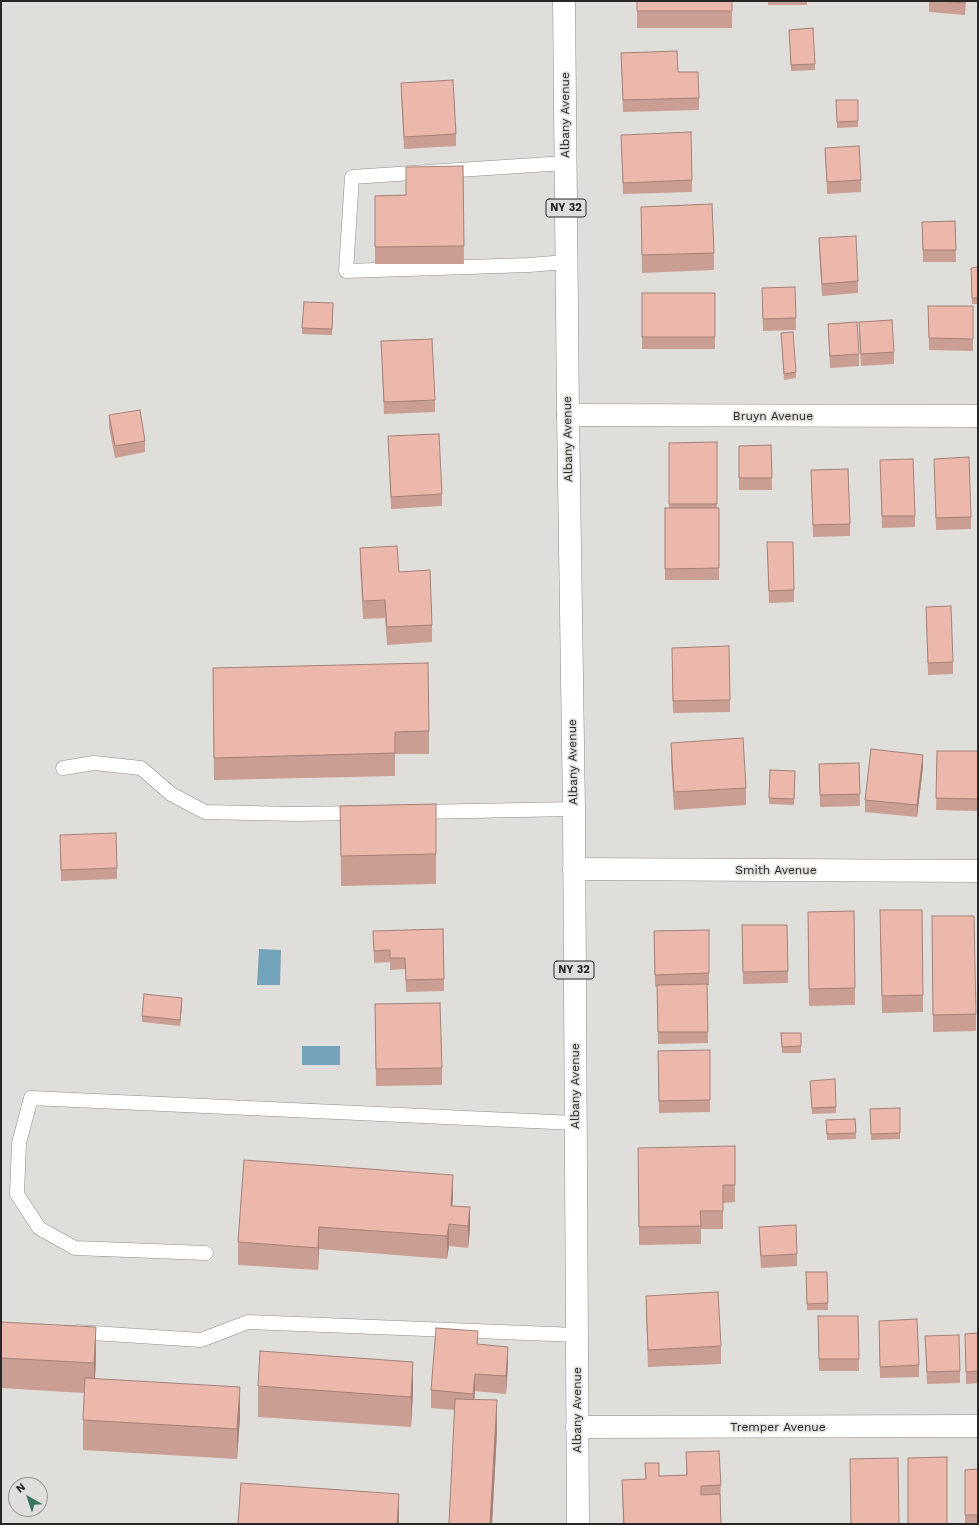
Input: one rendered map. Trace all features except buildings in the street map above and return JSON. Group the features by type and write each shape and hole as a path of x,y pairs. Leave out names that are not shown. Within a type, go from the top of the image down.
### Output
{"main road":[{"name":"Albany Avenue","path":"564,1 566,262 574,809 578,1524"},
{"name":"Bruyn Avenue","path":"568,415 978,416"},
{"name":"Smith Avenue","path":"574,869 978,871"},
{"name":"Tremper Avenue","path":"577,1427 978,1426"}],"lane":[{"path":"565,163 352,177 346,271 529,265 566,262"},
{"path":"63,768 94,763 141,768 171,794 205,812 296,814 368,813"},
{"path":"408,812 574,809"},
{"path":"206,1253 75,1248 39,1228 17,1194 19,1143 31,1098 575,1123"},
{"path":"62,1331 201,1340 248,1322 577,1335"}],"water":[{"path":"259,949 281,950 280,985 257,985"},
{"path":"302,1046 340,1046 340,1065 302,1065"}]}
